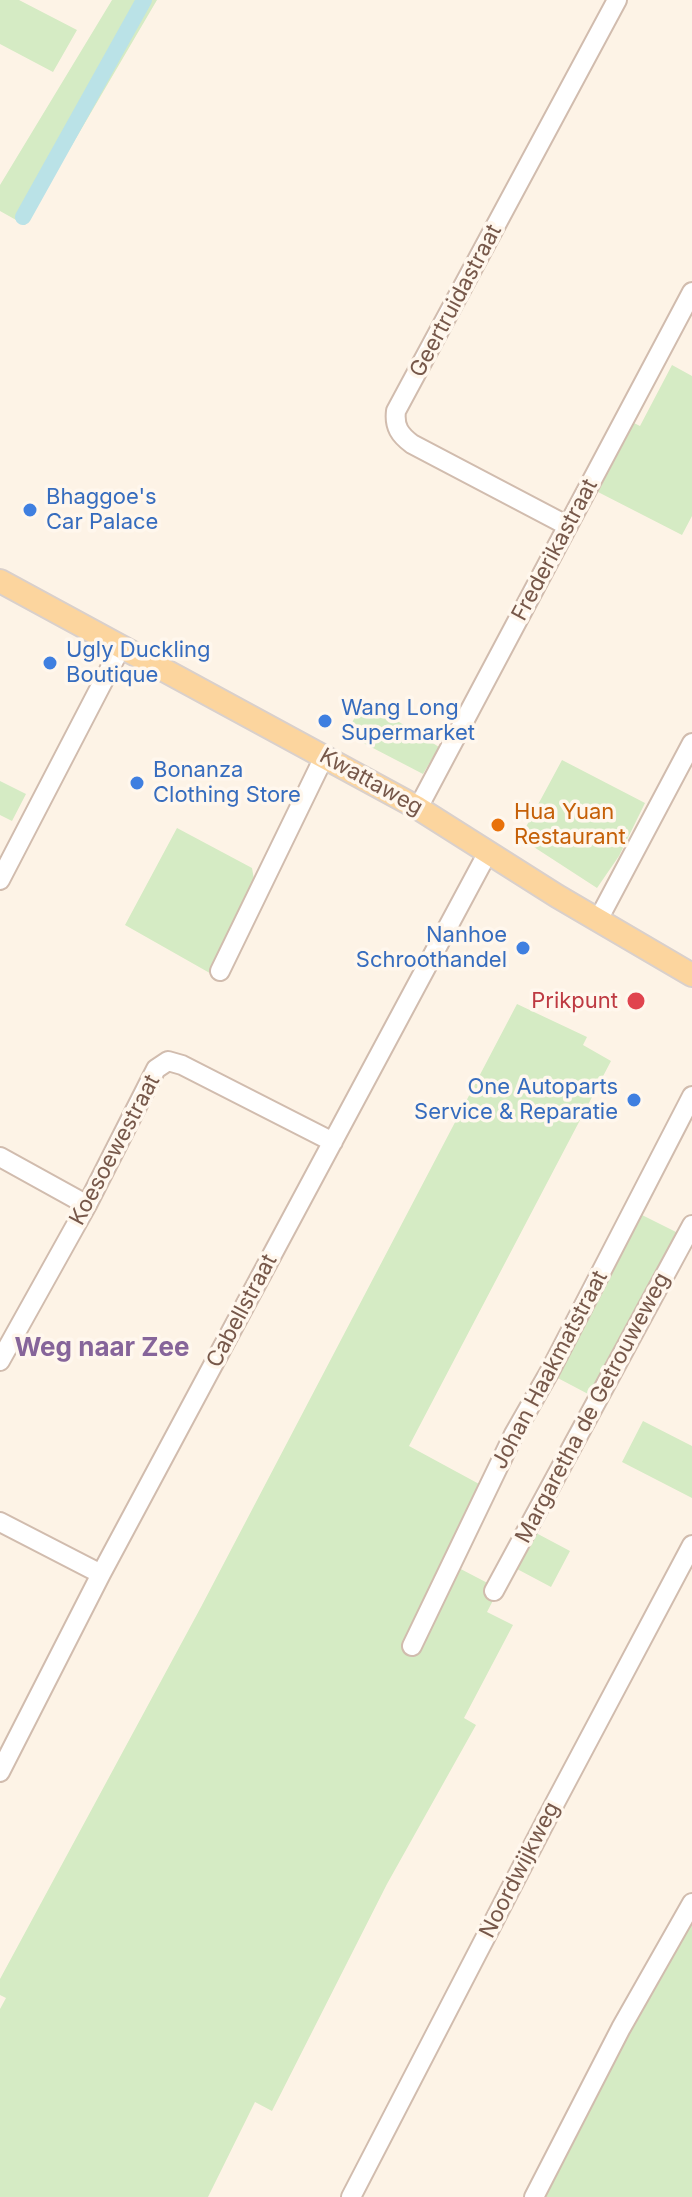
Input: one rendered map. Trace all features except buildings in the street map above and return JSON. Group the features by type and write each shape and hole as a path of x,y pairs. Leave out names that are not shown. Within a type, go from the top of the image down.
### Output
{"main road":[{"name":"Kwattaweg","path":"0,581 418,808 692,975"}],"street":[{"name":"Geertruidastraat","path":"568,526 412,444 403,437 395,420 396,411 617,0"},
{"name":"Frederikastraat","path":"418,808 692,292"},
{"path":"0,880 121,647"},
{"path":"598,920 692,743"},
{"path":"220,971 324,757"},
{"name":"Cabellstraat","path":"0,1772 101,1574 488,852"},
{"name":"Koesoewestraat","path":"0,1361 87,1205 156,1069 168,1061 182,1065 333,1142"},
{"name":"Johan Haakmatstraat","path":"412,1646 514,1434 550,1371 692,1096"},
{"path":"0,1157 87,1205"},
{"name":"Margaretha de Getrouweweg","path":"494,1591 692,1225"},
{"path":"0,1522 101,1574"},
{"name":"Noordwijkweg","path":"351,2197 547,1817 692,1545"},
{"path":"534,2197 621,2028 692,1903"}],"green space":[{"path":"0,0 19,0 77,30 53,72 0,44"},
{"path":"112,0 157,0 25,225 0,211 0,185"},
{"path":"672,365 692,376 692,516 682,535 598,492 634,423 640,426"},
{"path":"364,700 439,747 423,774 346,734"},
{"path":"562,760 645,803 619,856 597,888 520,838"},
{"path":"0,781 26,794 12,821 0,815"},
{"path":"177,828 252,868 256,891 215,976 125,925"},
{"path":"517,1004 587,1037 583,1045 611,1061 409,1446 492,1491 453,1565 499,1589 487,1612 513,1625 464,1718 476,1725 387,1884 272,2111 255,2102 208,2197 0,2197 0,2009 6,1998 0,1995 0,1979 201,1607"},
{"path":"638,1213 678,1233 590,1395 552,1375"},
{"path":"643,1421 692,1446 692,1498 622,1462"},
{"path":"521,1525 570,1551 551,1587 502,1561"},
{"path":"692,1913 692,2197 541,2197"}],"waterway":[{"path":"23,217 144,0"}],"place":[{"name":"Bhaggoe's Car Palace","path":"30,510"},
{"name":"Ugly Duckling Boutique","path":"50,663"},
{"name":"Wang Long Supermarket","path":"325,721"},
{"name":"Bonanza Clothing Store","path":"137,783"},
{"name":"Hua Yuan Restaurant","path":"498,825"},
{"name":"Nanhoe Schroothandel","path":"523,948"},
{"name":"Prikpunt","path":"636,1001"},
{"name":"One Autoparts Service & Reparatie","path":"634,1100"}],"district":[{"name":"Weg naar Zee","path":"102,1348"}]}
